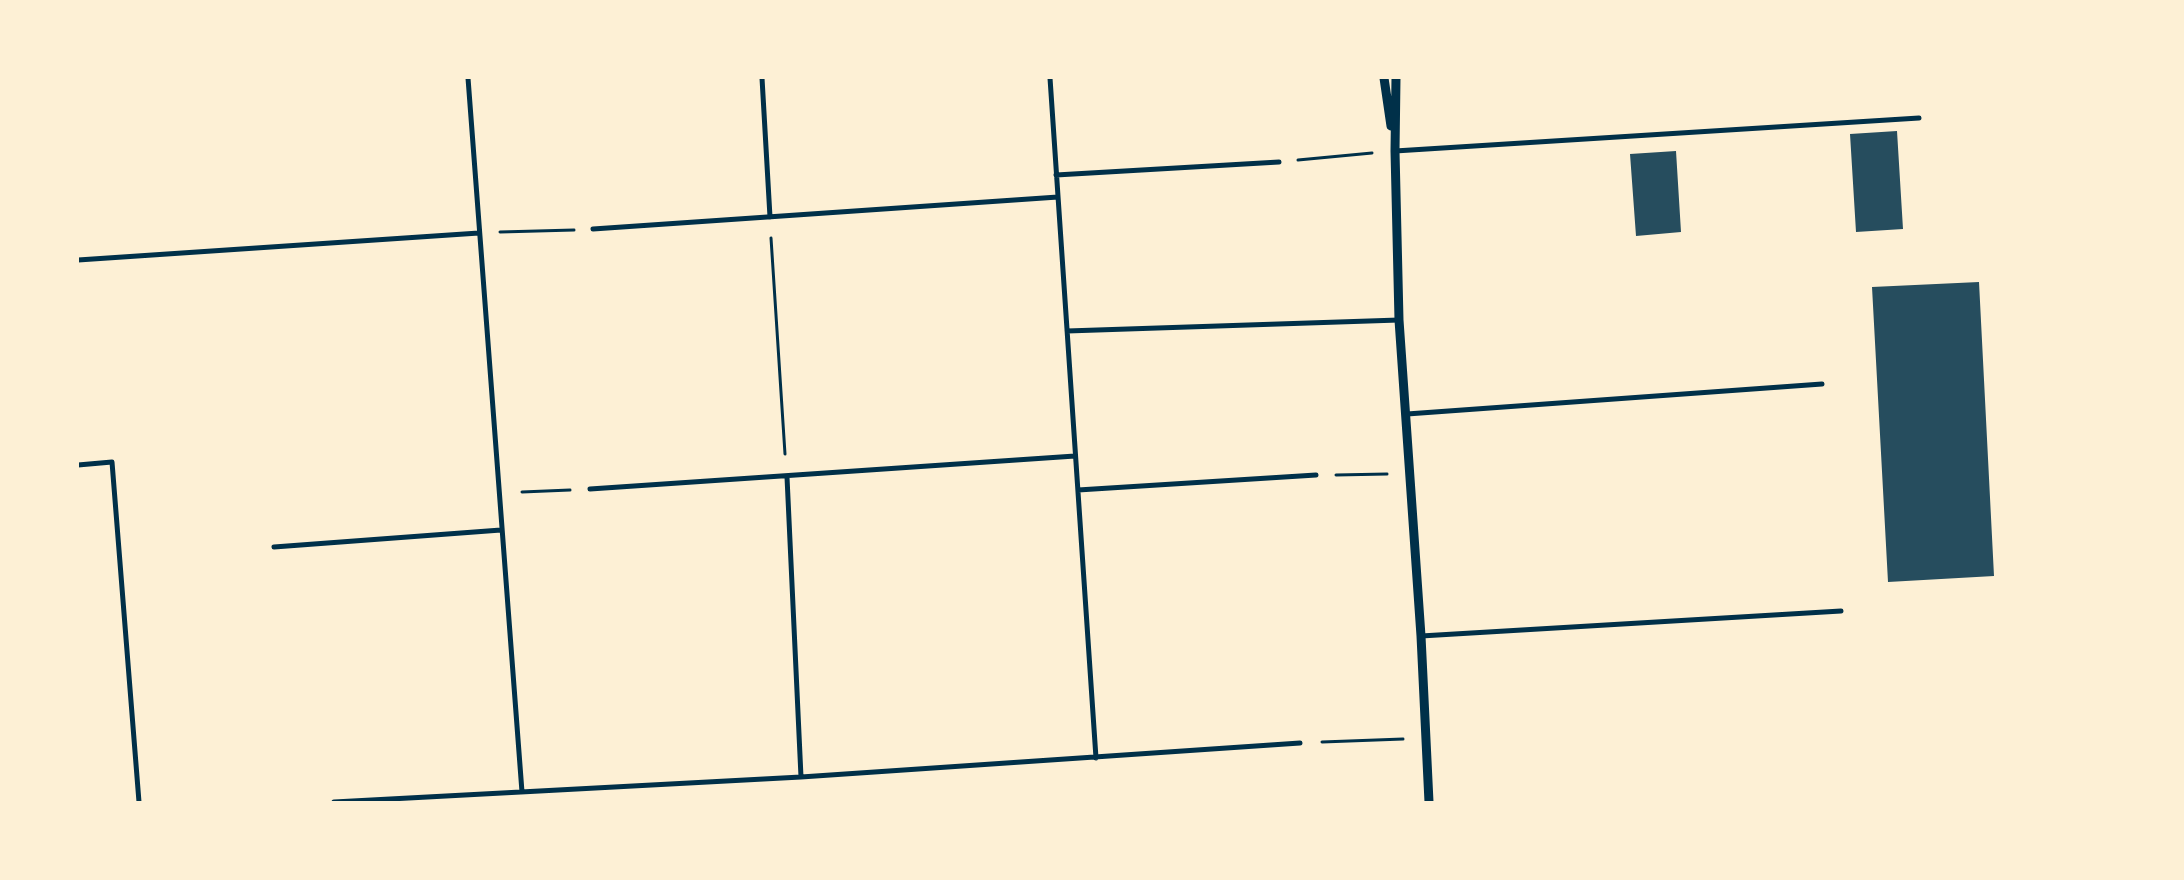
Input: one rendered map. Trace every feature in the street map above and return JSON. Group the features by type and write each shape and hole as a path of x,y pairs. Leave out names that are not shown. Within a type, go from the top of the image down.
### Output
{"street":[{"path":"468,78 522,792"},
{"path":"762,78 770,217"},
{"path":"1050,78 1096,758"},
{"path":"1384,78 1395,151"},
{"path":"1396,78 1395,151 1399,320 1421,636 1429,802"},
{"path":"1395,151 1919,118"},
{"path":"1056,175 1279,162"},
{"path":"593,229 1058,197"},
{"path":"78,260 479,233"},
{"path":"1067,331 1399,320"},
{"path":"1407,414 1822,384"},
{"path":"590,489 1075,456"},
{"path":"78,464 112,462 139,802"},
{"path":"1078,490 1316,476"},
{"path":"787,477 802,777"},
{"path":"274,547 501,530"},
{"path":"1421,636 1841,611"},
{"path":"334,802 802,777 1300,743"}],"path":[{"path":"1279,162 1395,151"},
{"path":"770,217 787,477"},
{"path":"479,233 593,229"},
{"path":"1316,476 1410,473"},
{"path":"498,493 590,489"},
{"path":"1300,743 1426,738"}],"building":[{"path":"1897,131 1903,229 1856,232 1850,134"},
{"path":"1676,151 1681,232 1636,236 1630,154"},
{"path":"1979,282 1994,576 1888,582 1872,287"}]}
